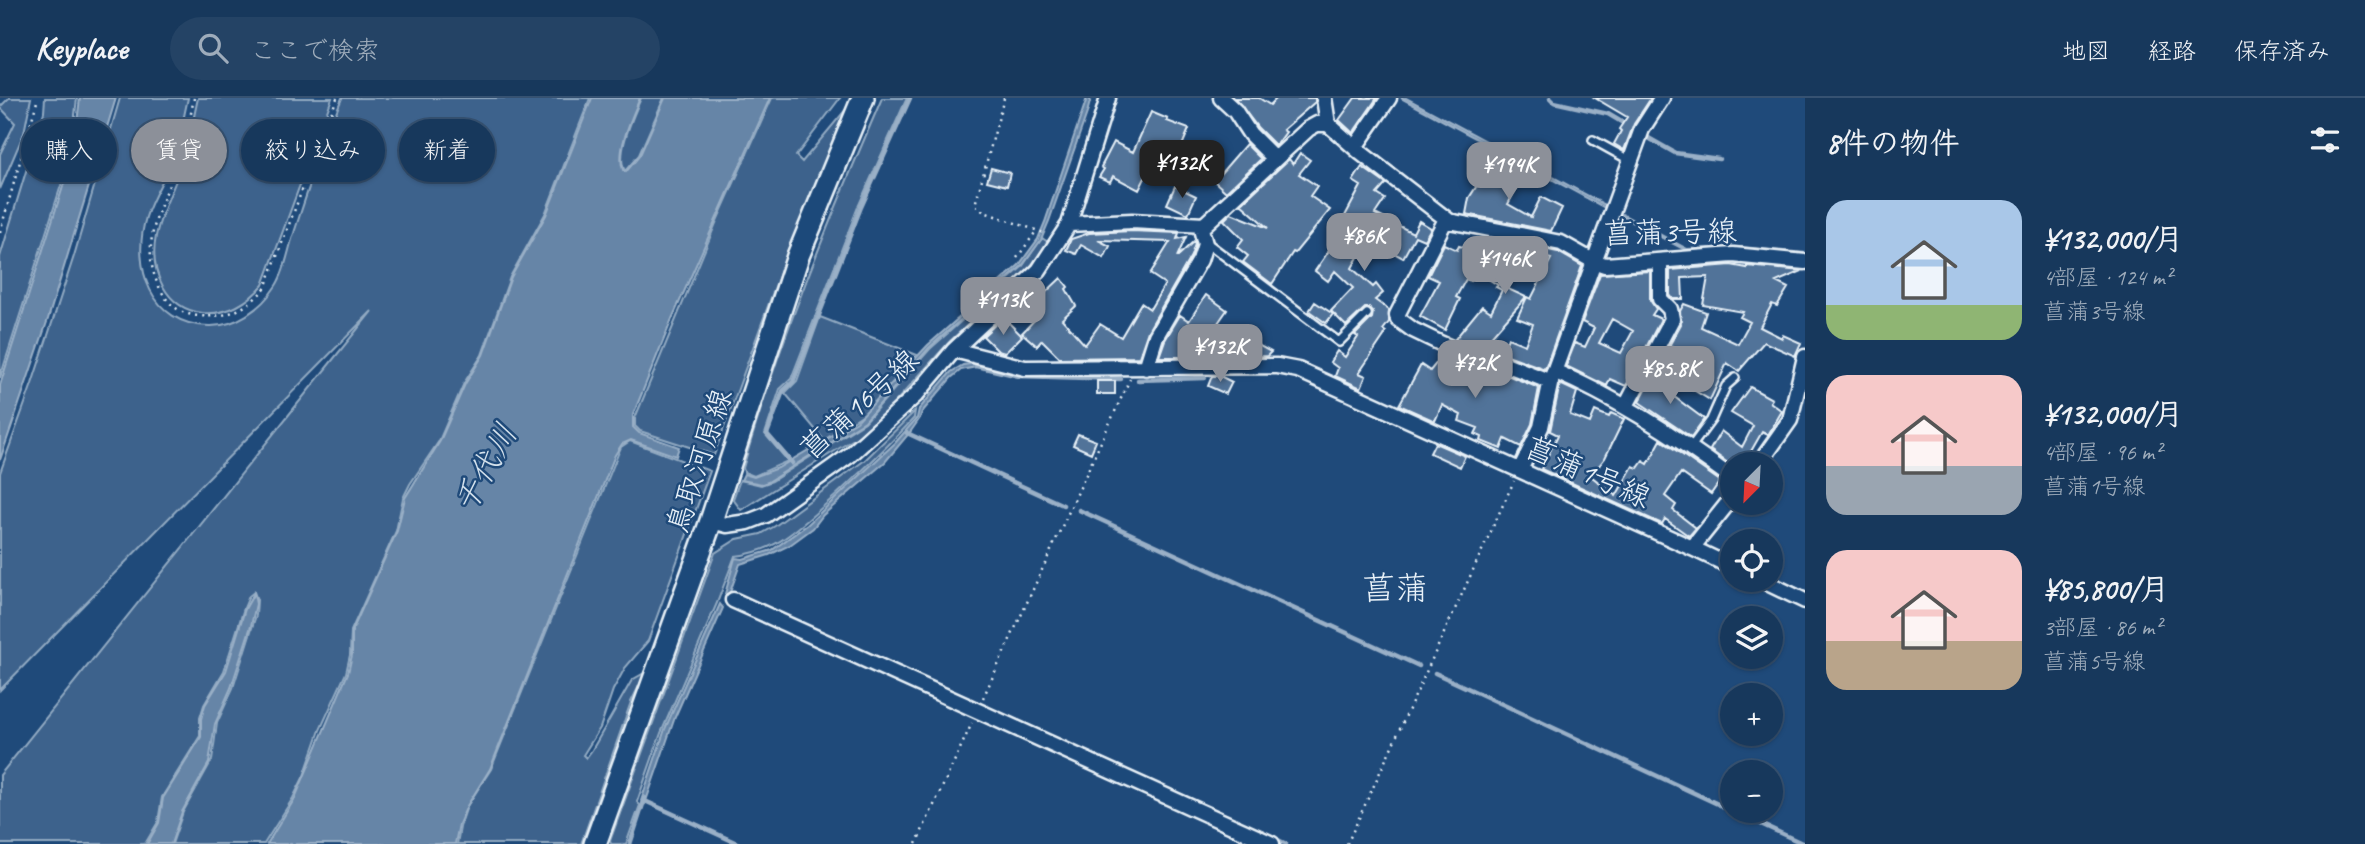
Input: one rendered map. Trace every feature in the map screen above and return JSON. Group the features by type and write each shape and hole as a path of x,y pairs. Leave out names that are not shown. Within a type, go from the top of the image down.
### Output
{"main road":[{"name":"鳥取河原線","path":"595,844 711,521 799,256 863,98"}],"street":[{"name":"菖蒲16号線","path":"711,521 727,525 748,522 766,515 850,454 916,395 954,350 994,310 1026,284 1039,270 1069,224 1108,98"},
{"path":"1221,98 1274,158"},
{"path":"1069,224 1132,221 1204,225 1308,129 1317,124 1328,124 1324,98"},
{"path":"1355,147 1389,98"},
{"path":"1520,470 1541,427 1552,377 1642,129 1662,98"},
{"name":"菖蒲3号線","path":"1328,124 1449,222 1561,243 1605,265 1733,255 1805,262"},
{"path":"1446,219 1397,315 1398,319 1413,330 1468,355 1552,377 1626,406 1720,469"},
{"path":"1140,368 1200,260 1204,241 1200,225"},
{"path":"1626,406 1672,319 1670,309 1660,299 1660,262"},
{"name":"菖蒲1号線","path":"954,350 1025,368 1277,366 1298,370 1720,561"},
{"path":"1767,452 1790,419 1805,357"},
{"path":"1692,548 1720,513"},
{"path":"1783,590 1805,601"},
{"path":"733,600 1272,844"}],"lane":[{"path":"1593,140 1632,161"},
{"path":"1204,241 1233,260 1339,342 1367,314"},
{"path":"1690,447 1711,420 1726,386 1735,378"}],"path":[{"path":"0,232 38,98"},
{"path":"194,98 182,154 155,219 150,243 151,263 168,304 192,316 212,317 233,314 252,303 265,288 337,98"},
{"path":"1004,98 975,205 984,212 1059,240"},
{"path":"1017,258 1037,230"},
{"path":"916,844 1140,368"},
{"path":"1348,844 1520,470"}],"shaded area":[{"path":"9,98 31,98 27,119 21,119 21,140 0,189 0,154 15,123 0,107"},
{"path":"45,98 77,98 75,119 42,119"},
{"path":"120,98 188,98 183,119 131,119 131,182 162,182 146,217 142,236 141,255 150,290 173,316 189,323 219,326 238,320 255,309 278,281 311,182 385,182 385,119 334,119 342,98 590,98 545,214 510,277 482,355 464,383 439,441 403,498 396,531 351,631 346,673 320,730 304,776 264,844 172,844 183,812 212,760 217,723 233,688 256,615 257,600 254,592 249,596 244,608 224,671 204,705 200,718 200,736 162,797 158,822 145,844 0,844 0,775 372,311 0,690 0,473 32,384 96,182 117,182 117,119 114,119"},
{"path":"198,98 332,98 324,119 241,119 241,182 301,182 263,285 236,307 212,313 190,310 170,296 163,286 155,262 154,249 158,227 175,182 227,182 227,119 194,119"},
{"path":"641,98 664,98 639,155 625,171 622,155 624,145"},
{"path":"772,98 840,98 796,156 802,162 847,108 849,109 781,270 714,455 640,431 635,426 635,418 716,223"},
{"path":"882,98 907,98 858,207 791,379 780,389 765,434 788,461 754,476 744,472 743,468 773,373 825,234"},
{"path":"23,182 62,182 0,378 0,257"},
{"path":"1042,238 1048,242 1028,270 950,341 873,427 741,510 733,499 740,480 761,485 772,481 865,422 930,349 1022,267"},
{"path":"820,317 917,355 865,413 824,440 785,393 797,381"},
{"path":"915,411 914,418 885,448 800,527 765,549 735,556 661,733 637,802 640,805 626,844 611,844 715,553 737,539 761,534 775,526 865,460"},
{"path":"630,441 710,471 648,641 625,668 613,690 600,728 583,755 586,758 592,750 632,680 646,672 631,702 581,844 457,844 467,806 491,769 621,447"}],"water":[{"path":"80,98 116,98 110,119 77,119"},
{"name":"千代川","path":"592,98 640,98 623,143 621,162 626,172 640,155 665,98 770,98 672,319 633,415 633,427 639,433 679,447 676,456 631,440 622,444 615,455 490,769 459,824 455,844 267,844 295,798 348,673 352,655 352,631 397,531 405,498 440,441 465,384 483,355 511,277 546,215"},
{"path":"1087,98 1091,98 1087,113 1049,221 1041,240 1022,266 929,348 865,421 768,482 762,484 741,480 744,474 754,477 778,468 857,421 928,345 1019,265 1038,239 1045,222"},
{"path":"1401,98 1406,98 1609,207 1607,209"},
{"path":"64,182 90,182 48,319 0,460 0,385"},
{"path":"1618,212 1687,249 1742,247 1805,255 1742,249 1687,251 1617,214"},
{"path":"977,363 982,366 961,370 951,378 885,462 823,515 813,528 790,545 740,564 729,595 725,594 735,558 743,559 772,550 807,525 895,443 917,418 919,409 951,372 963,365"},
{"path":"254,593 256,604 251,626 231,688 215,724 209,763 182,812 171,844 147,844 159,823 163,798 201,737 201,719 205,705 226,671 245,609"},
{"path":"720,604 723,608 675,717 645,804 641,801 665,729"}],"building":[{"path":"1235,98 1259,98 1270,105 1277,98 1315,98 1315,102 1283,130 1286,132 1276,146"},
{"path":"1355,98 1377,98 1353,133 1339,120"},
{"path":"1595,98 1651,98 1634,124 1624,150 1614,144 1627,117"},
{"path":"1151,112 1189,129 1179,153 1171,150 1158,177 1148,172 1139,190 1113,176 1110,182 1099,177 1104,169 1101,167 1114,142 1133,152"},
{"path":"1246,144 1261,159 1226,192 1214,181"},
{"path":"1300,153 1310,160 1299,174 1317,186 1310,196 1330,210 1295,253 1293,252 1272,284 1243,262 1248,256 1237,247 1243,239 1224,220 1231,213 1268,228 1241,204 1289,159 1293,164"},
{"path":"1362,167 1386,184 1377,194 1385,199 1375,214 1413,233 1419,221 1431,228 1424,240 1415,236 1403,258 1368,239 1352,268 1373,287 1376,284 1383,293 1375,300 1389,310 1389,322 1383,330 1386,332 1359,373 1366,376 1361,388 1335,376 1338,368 1330,362 1337,351 1345,357 1358,337 1355,335 1372,318 1373,312 1365,308 1346,326 1331,311 1353,288 1335,271 1328,281 1315,271 1337,239 1341,242 1354,222 1345,216 1361,186 1353,181"},
{"path":"1489,167 1503,176 1509,167 1525,173 1508,204 1531,217 1541,197 1562,208 1551,231 1466,214 1469,198"},
{"path":"991,168 1010,173 1007,186 987,181"},
{"path":"1175,186 1196,196 1188,214 1167,204"},
{"path":"1089,233 1179,233 1177,239 1186,237 1177,257 1194,241 1195,244 1191,256 1148,331 1139,357 1060,358 1042,340 1037,346 1022,333 1042,312 1027,297 1035,290 1042,296 1061,278 1076,306 1062,319 1085,345 1100,324 1121,337 1141,303 1150,309 1165,284 1150,274 1170,242 1098,240 1110,246 1104,258 1081,245 1076,254 1066,250 1071,239"},
{"path":"1493,239 1558,252 1582,266 1545,369 1502,353 1508,338 1525,345 1533,324 1517,318 1527,297 1531,299 1551,259 1527,253 1508,289 1526,297 1481,348 1455,339 1482,306 1491,312 1502,290 1475,271 1470,281 1466,279 1456,297 1460,299 1445,330 1420,316 1439,281 1428,276 1444,244 1457,250 1465,243 1491,255"},
{"path":"1731,265 1802,271 1776,282 1788,288 1777,306 1772,304 1760,327 1782,338 1783,335 1801,343 1795,356 1764,342 1739,371 1727,363 1710,400 1682,383 1693,357 1669,346 1681,324 1680,311 1684,304 1706,312 1701,327 1738,344 1750,322 1740,317 1743,312 1703,305 1708,277 1682,278 1683,299 1673,299 1670,295 1670,270"},
{"path":"1650,271 1650,300 1656,309 1652,315 1661,319 1626,386 1610,379 1607,386 1566,366 1575,343 1585,347 1594,328 1582,322 1600,274","holes":["1612,319 1633,331 1621,353 1599,343"]},
{"path":"1206,295 1227,310 1211,333 1217,336 1205,354 1199,349 1193,357 1159,357 1165,340 1180,315 1189,321"},
{"path":"1315,302 1333,314 1326,323 1309,311"},
{"path":"999,321 1003,327 1008,322 1022,336 1005,353 998,351 983,336"},
{"path":"1240,344 1252,353 1258,345 1271,352 1267,356 1231,357"},
{"path":"1443,355 1492,374 1497,371 1539,388 1532,424 1521,447 1505,439 1501,449 1481,441 1482,437 1475,434 1478,428 1459,421 1461,415 1442,405 1435,421 1399,405 1421,365 1430,371"},
{"path":"1658,367 1662,369 1661,373 1668,376 1661,387 1704,419 1691,437 1639,402"},
{"path":"1212,376 1220,376 1232,382 1226,394 1208,386"},
{"path":"1097,381 1115,381 1115,394 1097,394"},
{"path":"1560,384 1577,392 1570,415 1590,423 1595,411 1609,417 1611,413 1624,419 1605,458 1591,476 1616,496 1633,466 1638,468 1643,461 1648,464 1661,440 1720,481 1711,494 1681,473 1665,496 1676,505 1673,510 1696,528 1689,536 1665,519 1662,524 1541,469 1558,435 1550,431"},
{"path":"1750,387 1772,399 1770,402 1782,411 1768,435 1762,432 1751,452 1720,452 1720,457 1710,450 1721,431 1742,447 1753,426 1731,413"},
{"path":"1078,434 1096,441 1091,453 1073,445"},
{"path":"1435,443 1465,456 1460,467 1430,453"}],"waterway":[{"path":"792,463 767,434 783,391 793,382 861,207 910,98"},
{"path":"1550,98 1554,102 1608,114 1635,130"},
{"path":"1645,136 1675,153 1719,159"},
{"path":"976,366 1019,376 1121,379"},
{"path":"1138,380 1205,378"},
{"path":"907,433 1063,505"},
{"path":"1079,510 1419,666"},
{"path":"1783,583 1805,593"},
{"path":"1435,673 1804,844"},
{"path":"630,844 645,798"},
{"path":"645,801 739,844"},
{"path":"1274,838 1286,844"}],"district":[{"name":"菖蒲","path":"1395,587"}]}
